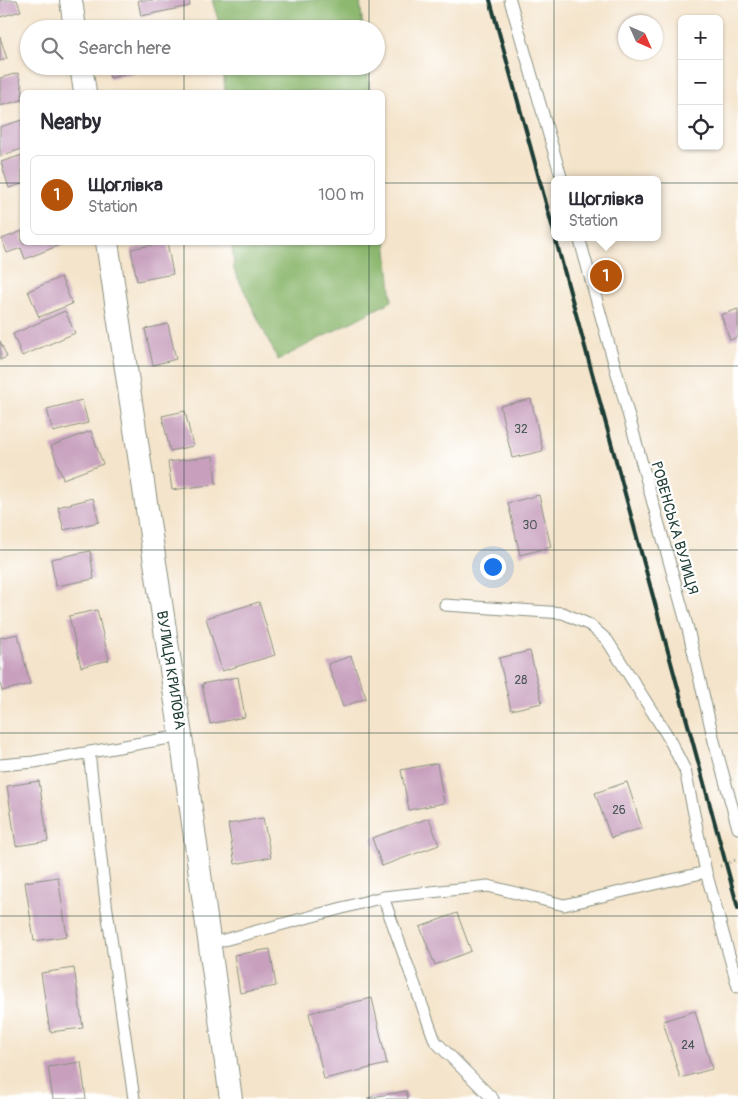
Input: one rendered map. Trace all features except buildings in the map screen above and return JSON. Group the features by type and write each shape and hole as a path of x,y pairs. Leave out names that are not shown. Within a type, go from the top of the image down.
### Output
{"street":[{"path":"71,0 74,20"},
{"path":"82,75 85,90"},
{"name":"ВУЛИЦЯ КРИЛОВА","path":"107,245 181,736 231,1099"}],"lane":[{"path":"510,0 561,176"},
{"name":"РОВЕНСЬКА ВУЛИЦЯ","path":"580,241 688,628 714,742 738,828"},
{"path":"445,605 562,613 590,625 607,640 667,735 685,770 706,872 738,987"},
{"path":"0,765 34,762 181,736"},
{"path":"89,752 104,893 134,1099"},
{"path":"209,944 383,898 488,886 564,905 706,872"},
{"path":"383,898 436,1041 493,1099"}],"green space":[{"path":"212,0 360,0 362,20 218,20"},
{"path":"224,75 368,75 370,90 225,90"},
{"path":"385,229 392,301 278,360 234,270 232,245 385,245"}],"railway":[{"path":"490,0 551,221"},
{"path":"556,241 738,908"}],"place":[{"name":"Щоглівка","path":"606,276"}]}
